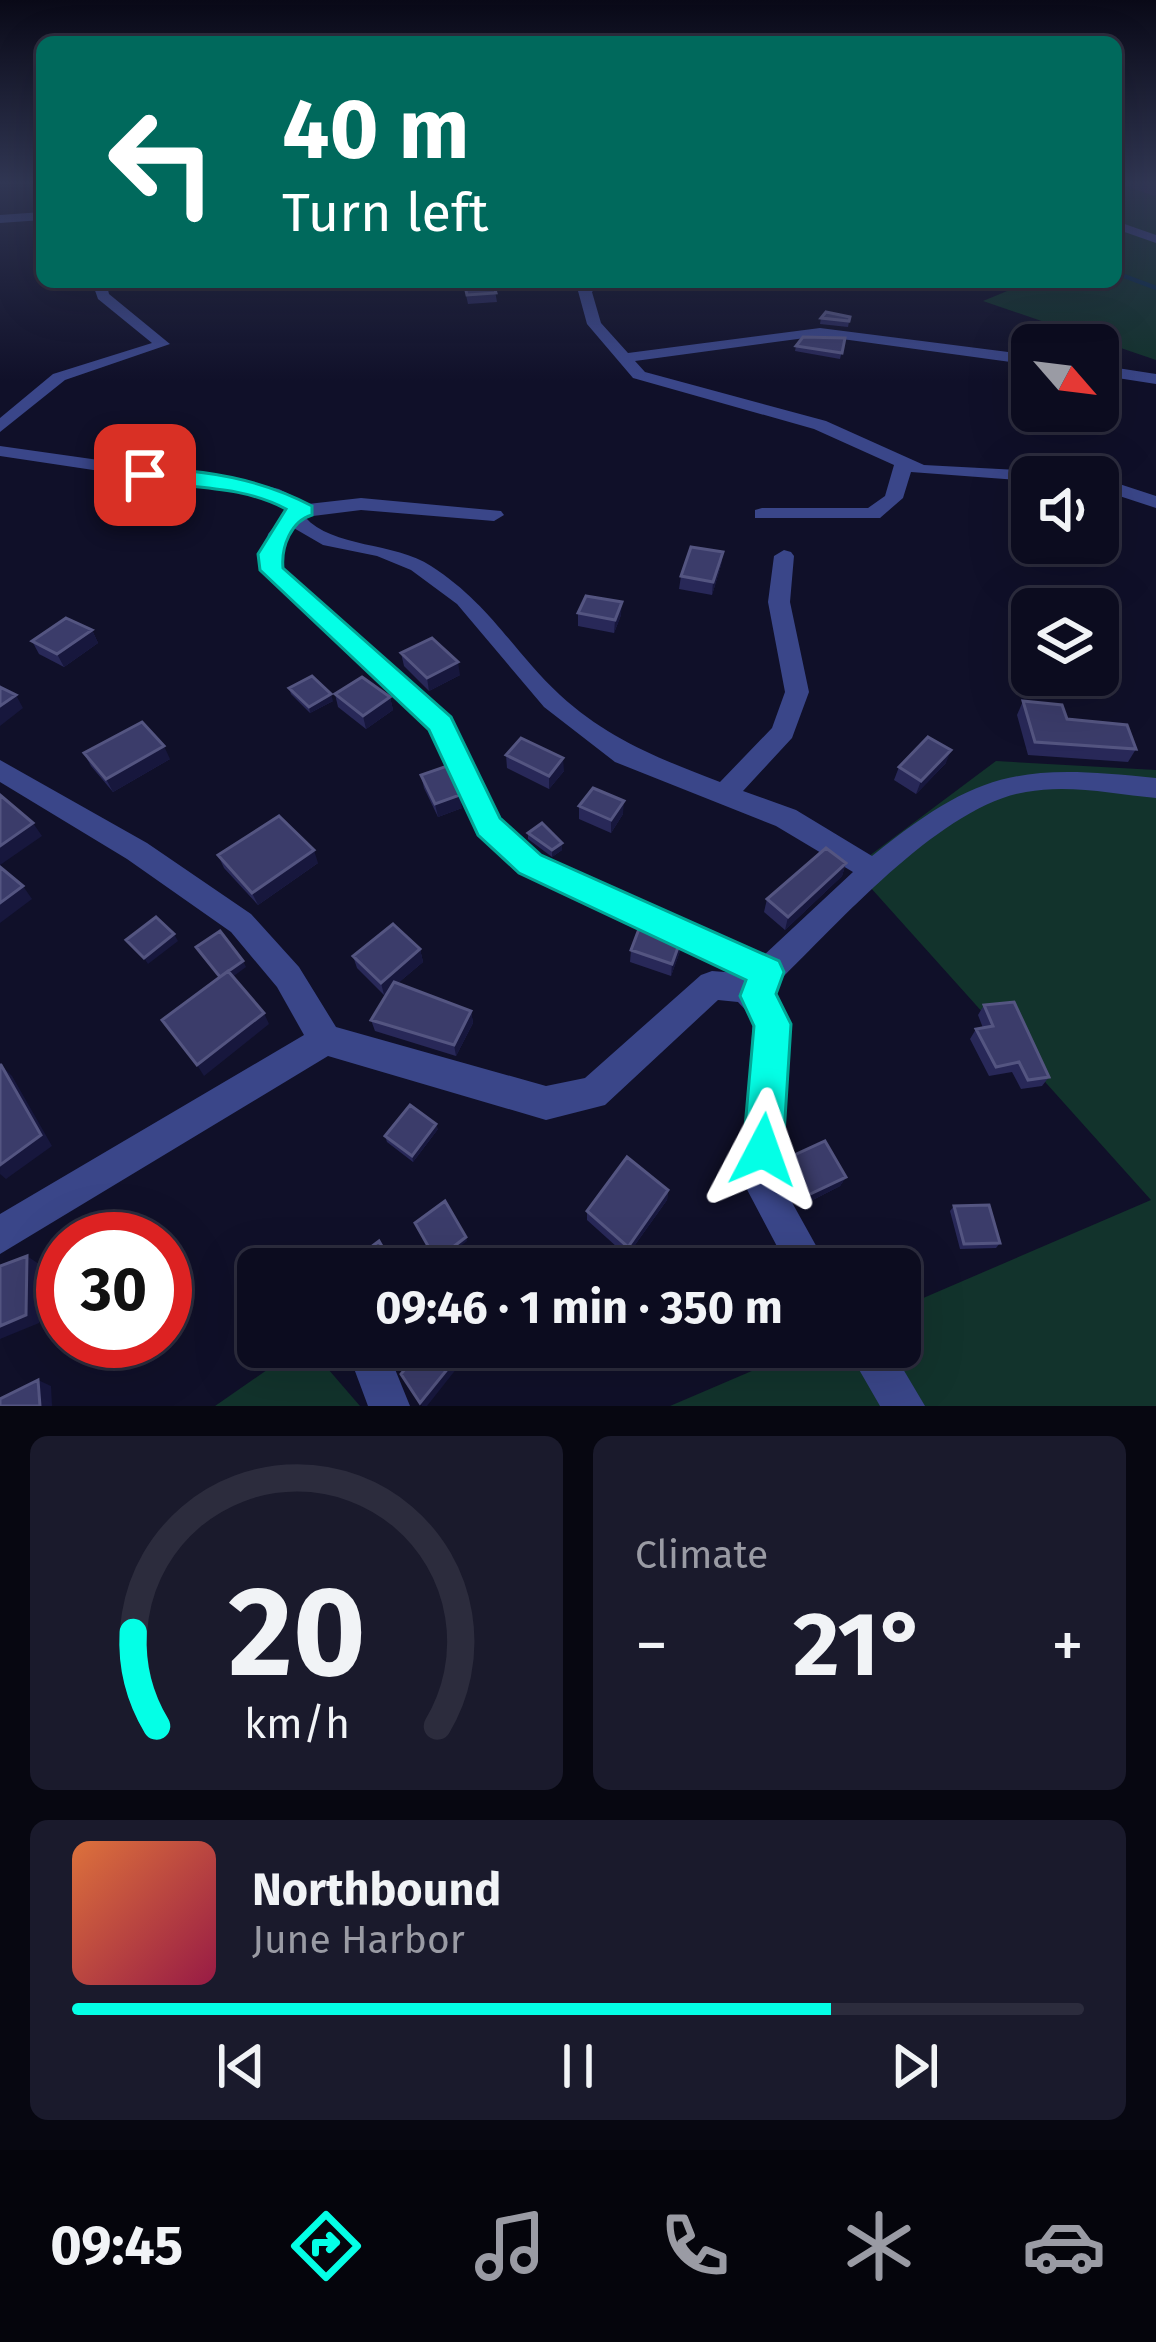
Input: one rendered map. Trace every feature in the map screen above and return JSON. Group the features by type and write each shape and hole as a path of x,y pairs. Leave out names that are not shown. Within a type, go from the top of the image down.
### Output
{"street":[{"path":"0,427 58,377 163,344 103,296 101,288"},
{"path":"588,288 586,305 594,324 639,376 820,425 943,475 1011,476"},
{"path":"622,358 820,332 1011,357"},
{"path":"1119,374 1156,380"},
{"path":"0,451 240,486 272,493 299,512 361,504 494,515"},
{"path":"762,514 873,514 894,498 904,463"},
{"path":"1119,490 1156,502"},
{"path":"299,512 302,527 330,541 382,551 418,566 465,599 552,701 624,755 727,791 786,818 876,872"},
{"path":"299,512 270,554 272,570 441,724 489,826 530,864 762,984 773,1024 761,1182 798,1248"},
{"path":"727,791 783,732 797,692 779,602 784,556"},
{"path":"0,770 137,851 242,923 288,977 325,1040 546,1103 592,1093 705,988 762,984 876,872 956,810 1012,784 1156,788"},
{"path":"0,1235 325,1040"},
{"path":"374,1368 389,1406"},
{"path":"880,1368 904,1406"}],"green space":[{"path":"1122,250 1156,250 1156,360 1119,347 1119,324 1050,324 983,301 1014,288 1122,288"},
{"path":"996,761 1156,770 1156,1406 670,1406 759,1368 921,1368 921,1299 1151,1200 853,868"},
{"path":"270,1368 327,1368 360,1406 215,1406"}],"building":[{"path":"465,288 495,288 496,293 467,295"},
{"path":"826,312 850,317 849,321 821,318"},
{"path":"803,337 845,338 842,353 796,346"},
{"path":"691,547 723,552 713,582 681,576"},
{"path":"586,596 622,602 615,620 578,613"},
{"path":"66,618 92,630 57,654 32,641"},
{"path":"432,638 458,662 427,678 401,653"},
{"path":"312,676 331,694 309,707 289,688"},
{"path":"362,677 390,697 363,716 335,694"},
{"path":"0,687 16,695 0,706"},
{"path":"1023,701 1062,705 1067,719 1127,725 1136,749 1035,742"},
{"path":"142,722 164,746 106,779 84,753"},
{"path":"928,737 951,750 921,781 899,767"},
{"path":"521,738 563,758 549,776 506,755"},
{"path":"447,766 460,795 435,804 421,775"},
{"path":"593,788 624,801 611,820 579,806"},
{"path":"0,795 33,823 0,846"},
{"path":"279,816 314,850 252,893 218,855"},
{"path":"542,823 562,843 552,850 528,833"},
{"path":"826,848 846,863 788,917 767,899"},
{"path":"0,867 23,886 0,903"},
{"path":"156,917 174,934 144,958 126,940"},
{"path":"642,921 681,939 672,964 631,950"},
{"path":"393,924 420,949 381,983 353,956"},
{"path":"220,931 243,961 220,977 196,947"},
{"path":"228,971 264,1013 197,1065 162,1020"},
{"path":"394,982 471,1011 454,1045 371,1020"},
{"path":"1014,1002 1049,1077 1028,1080 1019,1062 996,1067 976,1029 993,1026 984,1005"},
{"path":"0,1065 41,1135 0,1165"},
{"path":"410,1105 436,1124 412,1156 385,1136"},
{"path":"825,1141 846,1177 808,1195 788,1158"},
{"path":"627,1157 668,1190 628,1247 587,1211"},
{"path":"445,1201 466,1237 452,1248 429,1248 415,1223"},
{"path":"989,1205 1000,1243 964,1244 954,1206"},
{"path":"27,1256 26,1315 0,1326 0,1266"},
{"path":"406,1368 448,1368 420,1403 401,1374"},
{"path":"38,1380 40,1406 0,1406 0,1399"}],"waterway":[{"path":"1122,275 1156,288"}],"route":[{"path":"145,475 184,476 272,493 305,510 293,514 279,533 270,554 272,570 404,685 441,724 465,784 489,826 530,864 767,972 758,996 773,1024 763,1150"}]}
